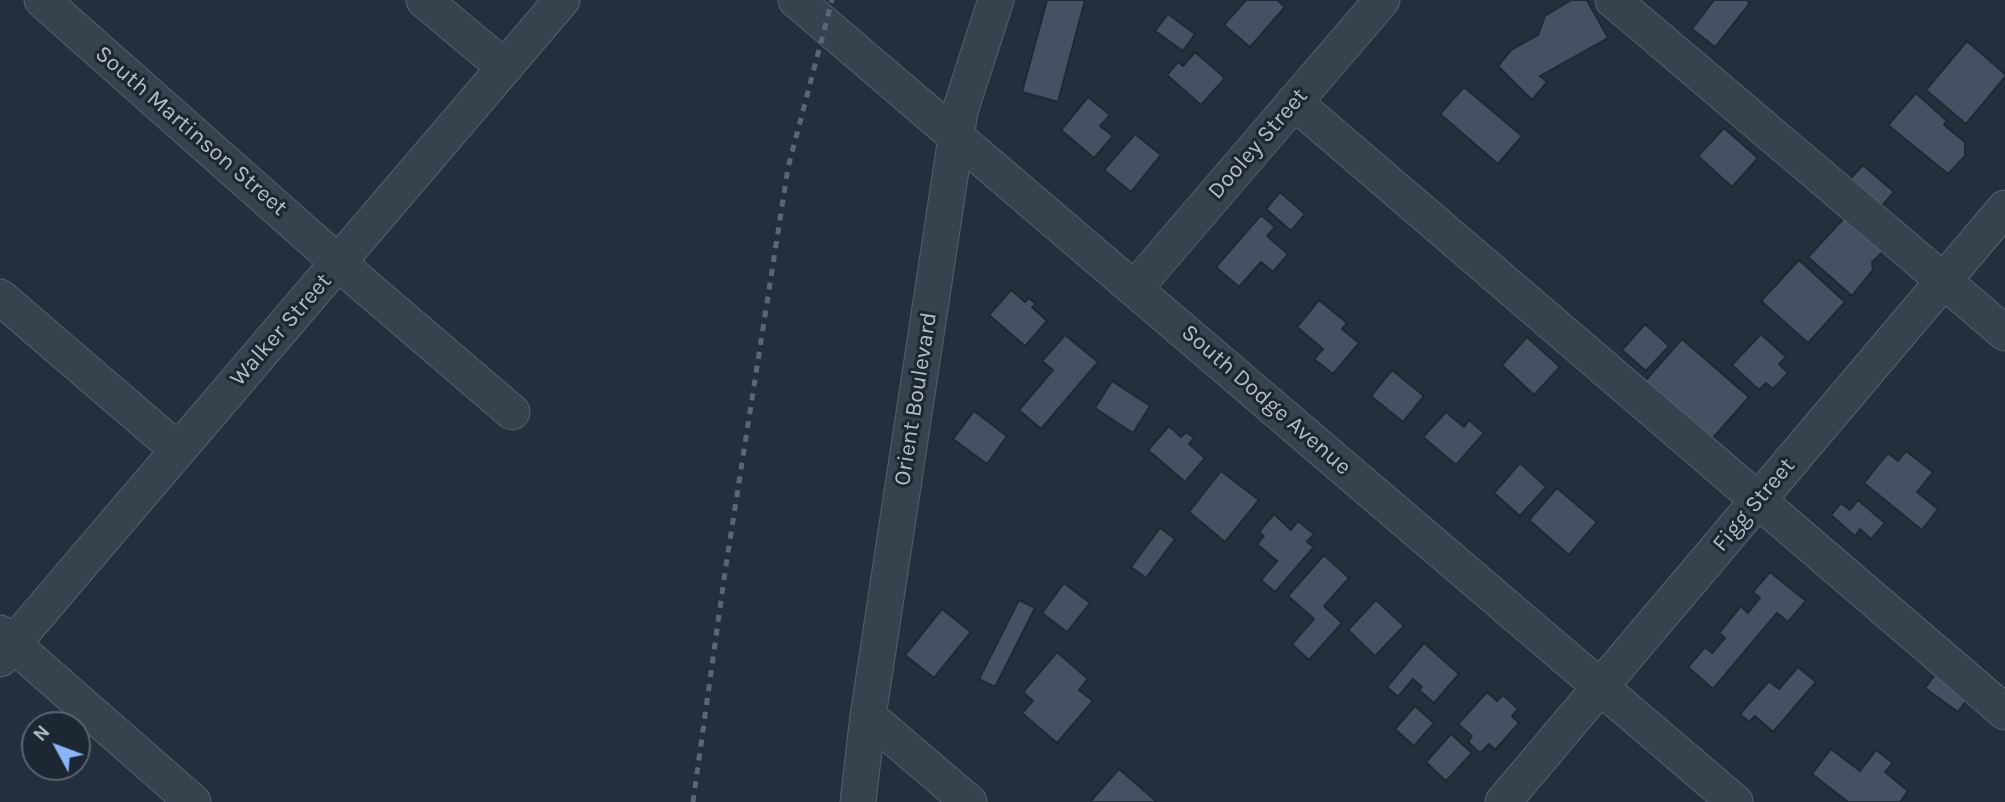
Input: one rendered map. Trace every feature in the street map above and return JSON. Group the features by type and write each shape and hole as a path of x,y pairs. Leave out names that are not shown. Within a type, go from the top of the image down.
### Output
{"street":[{"name":"South Martinson Street","path":"42,0 340,261 366,287 512,412"},
{"path":"424,0 504,67"},
{"name":"Walker Street","path":"4,645 178,450 562,0"},
{"name":"South Dodge Avenue","path":"796,0 1735,802"},
{"name":"Orient Boulevard","path":"858,802 868,716 960,111 996,0"},
{"name":"Dooley Street","path":"1135,288 1382,0"},
{"path":"1613,0 2005,333"},
{"path":"1294,102 1760,499 2005,712"},
{"name":"Figg Street","path":"1503,802 2005,208"},
{"path":"0,297 178,450"},
{"path":"4,645 193,802"},
{"path":"868,716 969,802"}],"building":[{"path":"1047,0 1085,0 1058,102 1022,92"},
{"path":"1246,0 1277,0 1285,7 1250,47 1224,25"},
{"path":"1571,0 1587,0 1608,38 1540,76 1547,82 1532,100 1498,66 1511,50 1538,35 1545,16"},
{"path":"1714,0 1746,0 1750,3 1715,47 1692,29"},
{"path":"1168,14 1195,34 1183,51 1155,31"},
{"path":"1967,41 2005,74 2005,77 1966,124 1926,90"},
{"path":"1195,52 1225,78 1201,105 1167,75 1178,62 1183,66"},
{"path":"1464,87 1522,136 1498,164 1440,114"},
{"path":"1916,93 1947,121 1944,125 1965,142 1965,156 1948,174 1888,125"},
{"path":"1088,97 1110,115 1100,126 1113,136 1094,158 1061,130"},
{"path":"1724,128 1758,158 1732,187 1698,156"},
{"path":"1135,134 1161,155 1131,192 1104,170"},
{"path":"1863,165 1894,192 1880,208 1848,181"},
{"path":"1280,192 1305,214 1291,231 1266,209"},
{"path":"1261,215 1275,227 1267,236 1288,254 1273,272 1261,262 1239,287 1216,267"},
{"path":"1846,216 1885,250 1872,262 1873,270 1852,296 1808,257"},
{"path":"1799,260 1845,302 1808,343 1761,301"},
{"path":"1011,290 1025,302 1029,298 1036,304 1032,307 1047,321 1025,346 989,315"},
{"path":"1319,300 1347,323 1342,329 1359,343 1333,374 1314,359 1323,349 1297,327"},
{"path":"1645,324 1669,346 1646,371 1622,350"},
{"path":"1761,334 1786,357 1779,364 1788,373 1773,389 1766,383 1759,390 1732,365"},
{"path":"1065,335 1098,362 1041,429 1019,410 1053,370 1042,361"},
{"path":"1527,337 1560,367 1534,395 1502,365"},
{"path":"1682,339 1749,397 1712,439 1645,381"},
{"path":"1392,370 1424,396 1403,422 1371,396"},
{"path":"1112,381 1150,406 1133,433 1095,408"},
{"path":"974,411 1007,436 987,464 953,439"},
{"path":"1446,412 1464,427 1469,420 1484,433 1456,465 1423,437"},
{"path":"1169,426 1181,437 1186,432 1194,438 1189,444 1205,458 1185,482 1148,450"},
{"path":"1906,451 1933,472 1917,492 1938,509 1922,530 1864,483 1888,453 1898,461"},
{"path":"1520,463 1546,487 1520,516 1494,493"},
{"path":"1221,471 1259,500 1225,542 1189,512"},
{"path":"1557,488 1597,522 1569,555 1529,520"},
{"path":"1858,500 1885,523 1871,539 1860,529 1855,536 1831,515 1841,503 1850,510"},
{"path":"1274,514 1291,530 1298,521 1314,534 1307,542 1314,547 1275,592 1261,580 1277,561 1257,544 1264,536 1259,532"},
{"path":"1160,528 1175,539 1146,578 1131,567"},
{"path":"1324,555 1349,578 1324,606 1342,623 1309,660 1292,644 1314,619 1288,596"},
{"path":"1770,572 1806,601 1788,622 1777,613 1713,689 1688,667 1705,647 1712,653 1725,638 1719,633 1741,606 1748,613 1760,598 1753,592"},
{"path":"1064,583 1090,603 1067,632 1042,613"},
{"path":"1019,600 1035,608 995,687 979,679"},
{"path":"1376,600 1404,626 1375,656 1348,630"},
{"path":"942,609 971,632 934,678 905,655"},
{"path":"1424,643 1459,674 1434,703 1419,690 1422,687 1413,679 1398,697 1387,687"},
{"path":"1057,652 1088,679 1079,690 1093,701 1057,743 1022,713 1033,701 1023,692"},
{"path":"1798,667 1816,682 1773,732 1755,716 1749,722 1740,714 1769,681 1779,689"},
{"path":"1939,670 1971,694 1958,712 1925,688"},
{"path":"1487,692 1497,701 1503,695 1518,709 1512,716 1519,723 1495,750 1489,744 1480,753 1468,742 1472,736 1458,724"},
{"path":"1415,706 1434,723 1414,746 1395,729"},
{"path":"1451,734 1472,753 1446,781 1426,762"},
{"path":"1831,749 1860,771 1876,750 1893,763 1885,772 1908,791 1900,802 1848,802 1812,774"},
{"path":"1119,769 1157,802 1090,802"}],"railway":[{"path":"693,802 725,572 788,168 832,0"}]}
